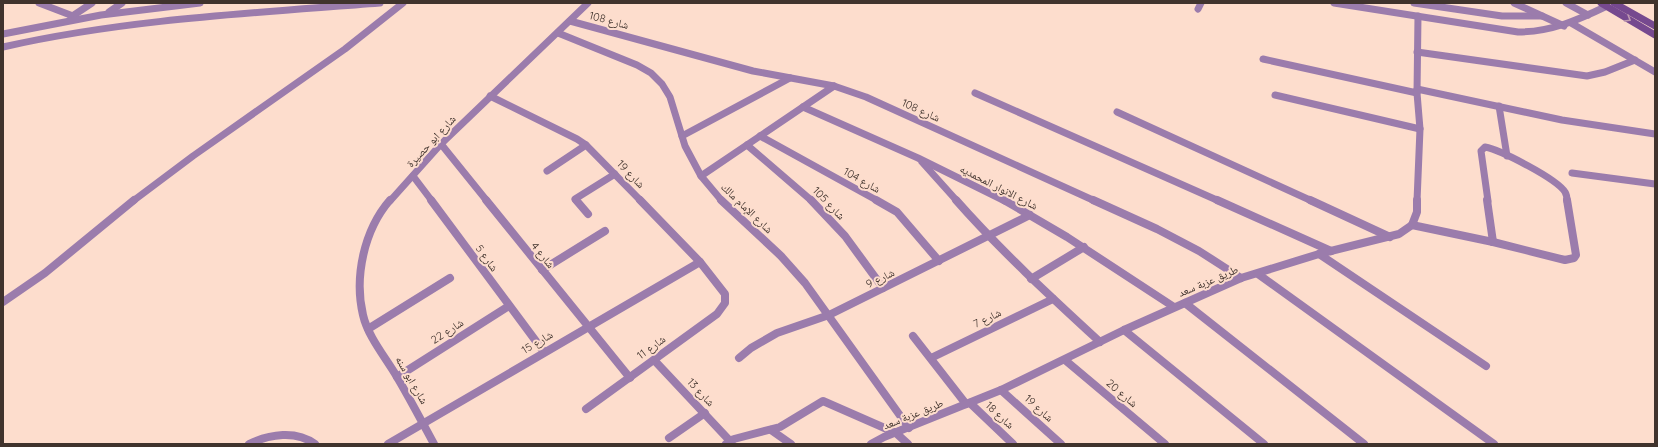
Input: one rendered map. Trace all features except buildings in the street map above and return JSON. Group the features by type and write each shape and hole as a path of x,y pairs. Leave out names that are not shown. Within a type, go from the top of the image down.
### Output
{"street":[{"path":"39,3 70,18"},
{"path":"70,18 92,3"},
{"path":"107,13 122,3"},
{"path":"3,34 70,18 200,3"},
{"path":"3,47 89,30 228,15 380,3"},
{"path":"3,302 38,277 163,178 306,78 368,32 403,3"},
{"name":"شارع ابو حصيرة","path":"368,329 362,310 360,276 368,237 376,220 388,203 441,144 588,3"},
{"path":"1334,3 1518,32 1544,32 1568,24 1588,15 1604,5 1655,35"},
{"path":"1383,10 1386,3"},
{"path":"1414,3 1444,6 1502,16 1542,16"},
{"path":"1514,3 1542,16 1568,24 1655,72"},
{"path":"1566,3 1588,15"},
{"path":"1614,3 1655,26"},
{"path":"1418,16 1416,52 1420,129 1418,212 1412,225 1570,260 1576,255 1566,193 1553,181 1507,156 1490,148 1485,148 1481,151 1492,242"},
{"name":"شارع 108","path":"570,21 753,71 834,86 894,110 1157,229 1199,251 1241,278"},
{"name":"شارع الإمام مالك","path":"558,33 637,65 652,74 662,84 670,97 690,156 701,176 738,217 768,244 805,283 909,428"},
{"path":"1416,52 1587,76 1608,72 1635,60"},
{"path":"1263,59 1562,120 1655,134"},
{"path":"682,136 790,78"},
{"path":"701,176 834,86"},
{"path":"975,93 1331,251"},
{"path":"1275,95 1420,129"},
{"name":"شارع 19","path":"490,96 577,139 586,145 700,262 725,294 726,302"},
{"path":"1499,106 1507,156"},
{"name":"شارع الانوار المحمديه","path":"803,107 919,158 1030,215 1084,247 1174,307"},
{"path":"1117,112 1390,237"},
{"name":"شارع 104","path":"760,136 897,212 908,223 938,261"},
{"name":"شارع 4","path":"441,144 630,378"},
{"path":"547,171 586,145"},
{"name":"شارع 105","path":"747,145 790,180 824,213 841,231 883,288"},
{"path":"919,158 989,237 1100,342"},
{"path":"1572,173 1655,184"},
{"path":"588,214 575,199 615,174"},
{"name":"شارع 5","path":"413,176 544,352"},
{"name":"شارع 9","path":"739,358 751,348 776,333 829,315 989,237 1030,215"},
{"name":"طريق عزبة سعد","path":"871,444 1001,390 1124,330 1241,278 1319,254 1390,237 1406,230 1412,225"},
{"path":"542,270 605,231"},
{"path":"1032,279 1084,247"},
{"path":"1319,254 1486,366"},
{"name":"شارع 15","path":"388,444 700,262"},
{"path":"1258,274 1494,444"},
{"path":"368,329 450,278"},
{"name":"شارع 7","path":"931,358 1053,299"},
{"name":"شارع 11","path":"586,409 717,314 726,302"},
{"path":"1185,302 1364,444"},
{"name":"شارع 22","path":"397,377 509,306"},
{"name":"شارع ابو سنه","path":"368,329 397,377 434,444"},
{"path":"1124,330 1264,444"},
{"name":"شارع 18","path":"913,336 968,404 1013,444"},
{"name":"شارع 13","path":"654,360 705,414 728,442"},
{"name":"شارع 20","path":"1065,360 1165,444"},
{"name":"شارع 19","path":"1001,390 1060,444"},
{"path":"728,442 783,426 823,401 896,433 908,444"},
{"path":"670,438 705,414"},
{"path":"771,430 791,444"},
{"path":"249,444 265,437 277,435 304,437 316,444"}]}
